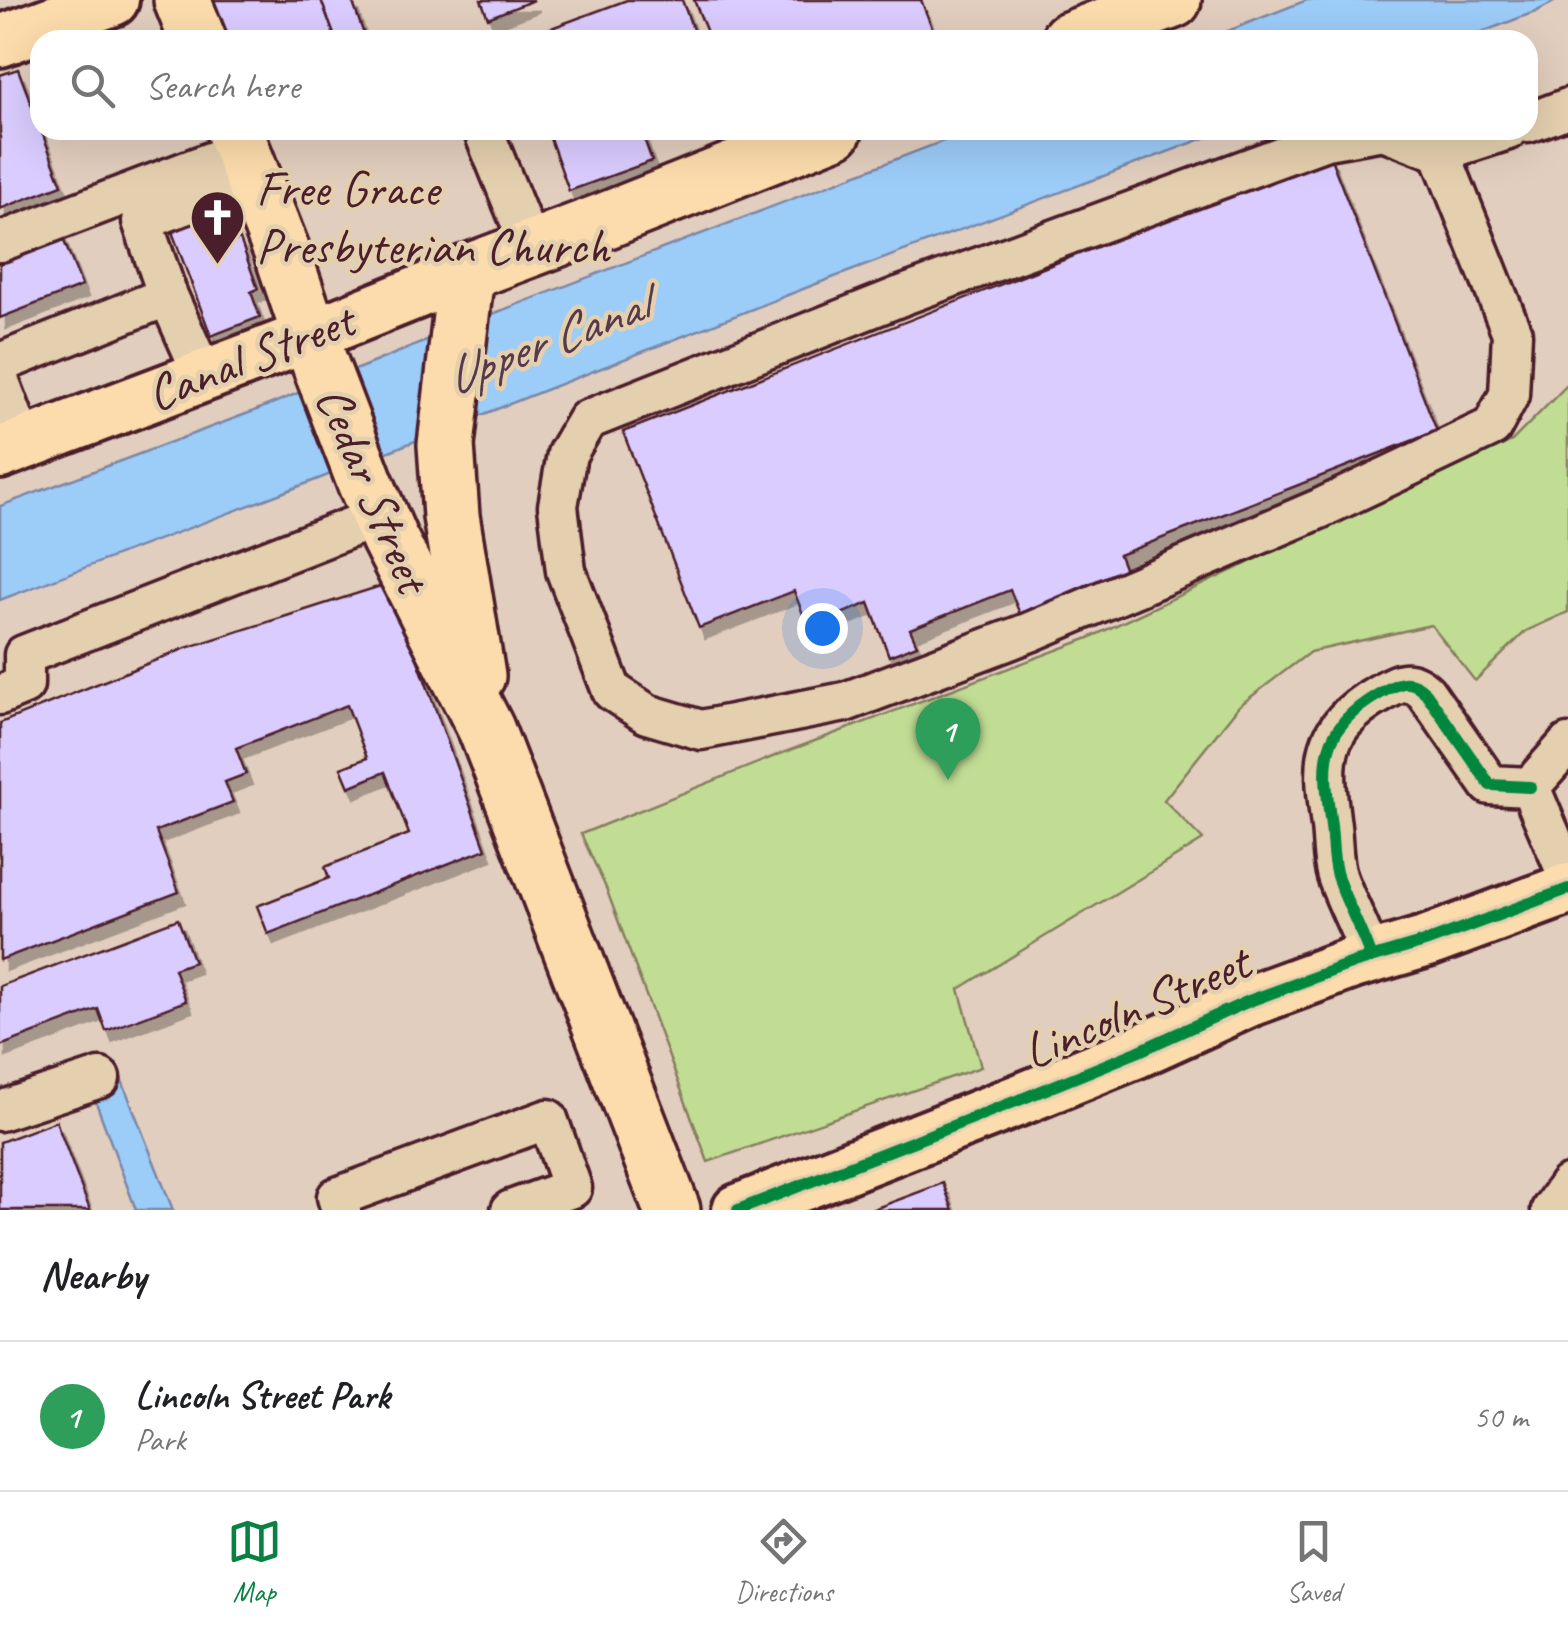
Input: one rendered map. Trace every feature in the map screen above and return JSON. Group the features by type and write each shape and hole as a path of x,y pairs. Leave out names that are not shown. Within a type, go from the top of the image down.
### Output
{"highway":[{"path":"182,0 194,30"},
{"path":"1095,30 1173,0"},
{"name":"Canal Street","path":"464,291 531,248 809,140"},
{"name":"Cedar Street","path":"243,153 372,499 486,729 672,1210"},
{"name":"Cedar Street","path":"464,291 446,445 451,516 486,729"}],"main road":[{"path":"32,30 113,0"},
{"path":"0,42 30,31"},
{"name":"Canal Street","path":"12,448 203,376 315,350 464,291"},
{"name":"Lincoln Street","path":"738,1210 1040,1092 1313,976 1428,941 1568,889"}],"street":[{"path":"1538,119 1568,108"},
{"path":"486,140 531,248"},
{"path":"1326,140 901,296 588,420 567,454 558,506 566,571 612,691 647,714 701,730 845,702 1102,602 1319,509 1492,427 1509,395 1512,333 1440,152"},
{"path":"1409,140 1440,152 1477,140"},
{"path":"0,242 243,153"},
{"path":"203,376 168,296 142,221 243,153"},
{"path":"0,364 168,296"},
{"path":"0,382 12,448"},
{"path":"0,695 24,684 24,655 372,499"},
{"path":"1372,958 1337,876 1325,775 1330,741 1340,725 1364,703 1407,681 1426,693 1490,785 1530,786 1568,765"},
{"path":"1530,786 1568,744"},
{"path":"1530,786 1568,876"},
{"path":"0,1110 100,1078"},
{"path":"341,1210 337,1197 548,1119 572,1188 511,1210"},
{"path":"1551,1210 1568,1185"}],"green space":[{"path":"1568,384 1568,612 1526,631 1475,681 1431,625 1310,652 1239,706 1164,800 1203,840 959,989 981,1067 708,1162 606,888 581,834 780,754 1089,638 1512,441"}],"water":[{"path":"1307,0 1558,0 1487,30 1230,30"},
{"name":"Upper Canal","path":"946,140 1199,140 0,600 0,506 254,411 495,313"},
{"path":"121,1078 173,1210 136,1210 91,1089"}],"building":[{"path":"210,0 321,0 332,30 221,30"},
{"path":"321,0 352,0 362,30 332,30"},
{"path":"481,0 534,0 488,18"},
{"path":"627,0 682,0 693,30 546,30"},
{"path":"694,0 921,0 933,30 706,30"},
{"path":"18,69 30,101 30,140 45,140 62,185 0,209 0,75"},
{"path":"551,140 645,140 652,161 569,191"},
{"path":"1330,156 1437,431 1119,555 1126,573 1020,614 1010,590 910,629 917,645 889,656 869,603 808,627 794,591 699,628 623,432"},
{"name":"Free Grace Presbyterian Church","path":"220,211 232,242 240,239 258,289 251,292 260,317 211,336 171,229"},
{"path":"60,231 82,286 0,318 0,255"},
{"path":"390,583 486,849 268,934 257,906 329,878 325,867 409,834 385,772 349,787 341,768 367,758 347,705 236,748 246,774 225,782 233,802 156,831 179,892 0,960 0,723 186,648"},
{"path":"178,919 194,962 174,969 186,1001 106,1031 98,1009 0,1046 0,986"},
{"path":"56,1121 90,1210 0,1210 0,1142"},
{"path":"943,1183 953,1210 871,1210"}],"cycle path":[{"path":"1371,958 1334,860 1326,766 1334,735 1344,721 1392,687 1414,684 1426,693 1490,785 1530,787"},
{"path":"738,1210 1137,1052 1249,1001 1568,889"}],"place":[{"name":"Free Grace Presbyterian Church","path":"217,266"},
{"name":"Lincoln Street Park","path":"948,780"}]}
